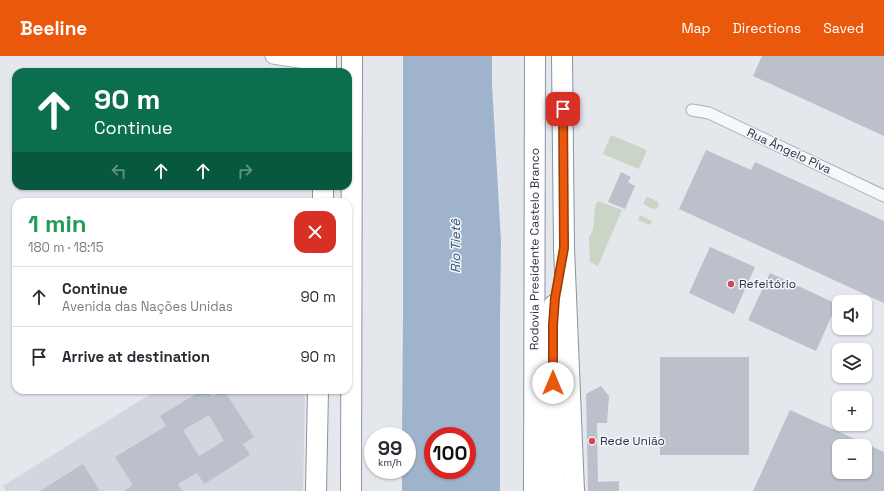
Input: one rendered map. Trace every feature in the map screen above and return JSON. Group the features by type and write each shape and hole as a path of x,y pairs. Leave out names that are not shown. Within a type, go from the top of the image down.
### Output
{"highway":[{"path":"352,56 352,68"},
{"name":"Rodovia Presidente Castelo Branco","path":"534,491 535,56"},
{"path":"562,56 564,248 574,491"},
{"path":"554,491 553,325 555,298 564,248"},
{"path":"316,491 318,394"},
{"path":"351,394 351,491"}],"street":[{"path":"273,56 326,64"},
{"name":"Rua Ângelo Piva","path":"692,110 709,113 884,196"}],"shaded area":[{"path":"151,394 305,394 303,491 6,491 3,486"}],"green space":[{"path":"611,135 647,150 639,169 603,154"},
{"path":"647,196 658,202 659,205 657,208 653,209 643,204"},
{"path":"598,201 622,210 598,266 590,262 589,237 593,230 595,206"},
{"path":"640,215 652,221 650,225 638,220"}],"water":[{"name":"Rio Tietê","path":"403,56 492,56 492,84 501,242 500,491 402,491 402,479 416,479 416,427 402,427"}],"building":[{"path":"762,56 884,56 884,136 753,76"},
{"path":"706,150 751,170 755,162 884,221 884,303 872,297 872,295 867,295 679,209"},
{"path":"621,172 631,177 628,182 635,186 625,209 608,202"},
{"path":"710,247 755,267 734,314 689,293"},
{"path":"770,273 832,302 832,315 816,351 748,320"},
{"path":"660,357 749,357 749,455 660,455"},
{"name":"Rede União","path":"601,386 609,396 607,423 597,423 598,482 619,481 619,491 588,491 586,394"},
{"path":"196,394 210,394 212,397 217,394 227,394 254,437 243,444 250,455 204,484 197,473 178,484 182,491 124,491 133,485 115,457 166,426 160,416","holes":["209,415 224,441 199,456 183,430"]},
{"path":"790,410 832,429 832,431 837,431 855,439 832,439 832,479 872,479 872,447 884,452 884,491 753,491"},
{"path":"83,464 100,491 40,491"}],"place":[{"name":"Refeitório","path":"731,284"},
{"name":"Rede União","path":"592,441"}],"route":[{"path":"553,383 553,325 555,298 564,248 563,109"}]}
